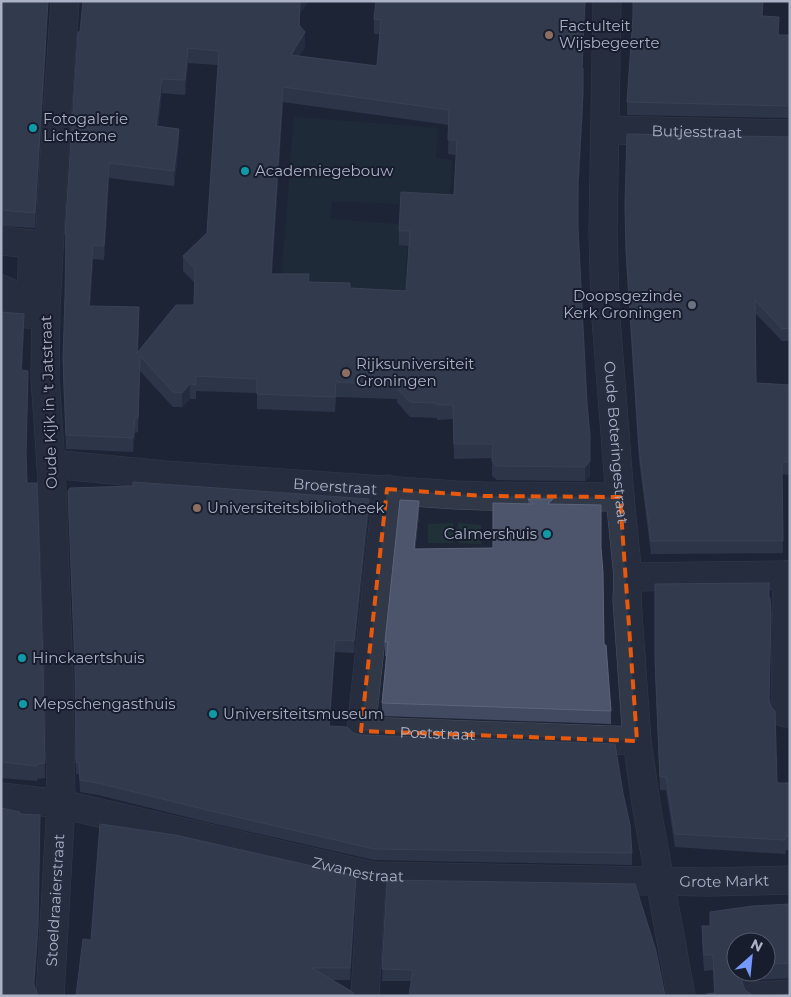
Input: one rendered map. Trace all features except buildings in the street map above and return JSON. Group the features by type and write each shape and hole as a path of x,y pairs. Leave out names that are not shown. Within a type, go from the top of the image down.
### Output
{"street":[{"name":"Oude Kijk in 't Jatstraat","path":"61,804 59,677 51,464 38,305 53,176 65,1"},
{"name":"Oude Boteringestraat","path":"607,1 603,232 605,306 628,577 627,600 636,741 681,996"},
{"name":"Butjesstraat","path":"604,130 790,134"},
{"path":"1,241 33,244 38,305 30,314 1,312"},
{"path":"1,289 38,305"},
{"name":"Broerstraat","path":"51,464 165,475 484,496 620,497"},
{"name":"Poststraat","path":"387,489 361,731 636,741"},
{"path":"628,577 788,575 785,713 790,713"},
{"name":"Zwanestraat","path":"1,796 61,804 372,876 660,881"},
{"name":"Stoeldraaierstraat","path":"50,996 61,804"},
{"path":"365,996 372,876"},
{"name":"Grote Markt","path":"660,881 790,880"},
{"path":"758,996 790,994"}],"highlighted area":[{"path":"387,489 484,496 620,497 637,741 361,731"}],"shaded area":[{"path":"294,117 438,128 436,158 452,160 449,206 332,201 330,219 409,225 405,276 460,280 459,300 281,286"},
{"path":"453,523 453,543 428,543 428,524"},
{"path":"458,523 481,525 481,544 457,543"}],"place":[{"name":"Factulteit Wijsbegeerte","path":"549,35"},
{"name":"Fotogalerie Lichtzone","path":"33,128"},
{"name":"Academiegebouw","path":"245,171"},
{"name":"Doopsgezinde Kerk Groningen","path":"692,305"},
{"name":"Rijksuniversiteit Groningen","path":"346,373"},
{"name":"Universiteitsbibliotheek","path":"197,508"},
{"name":"Calmershuis","path":"547,534"},
{"name":"Hinckaertshuis","path":"22,658"},
{"name":"Mepschengasthuis","path":"23,704"},
{"name":"Universiteitsmuseum","path":"213,714"}]}
